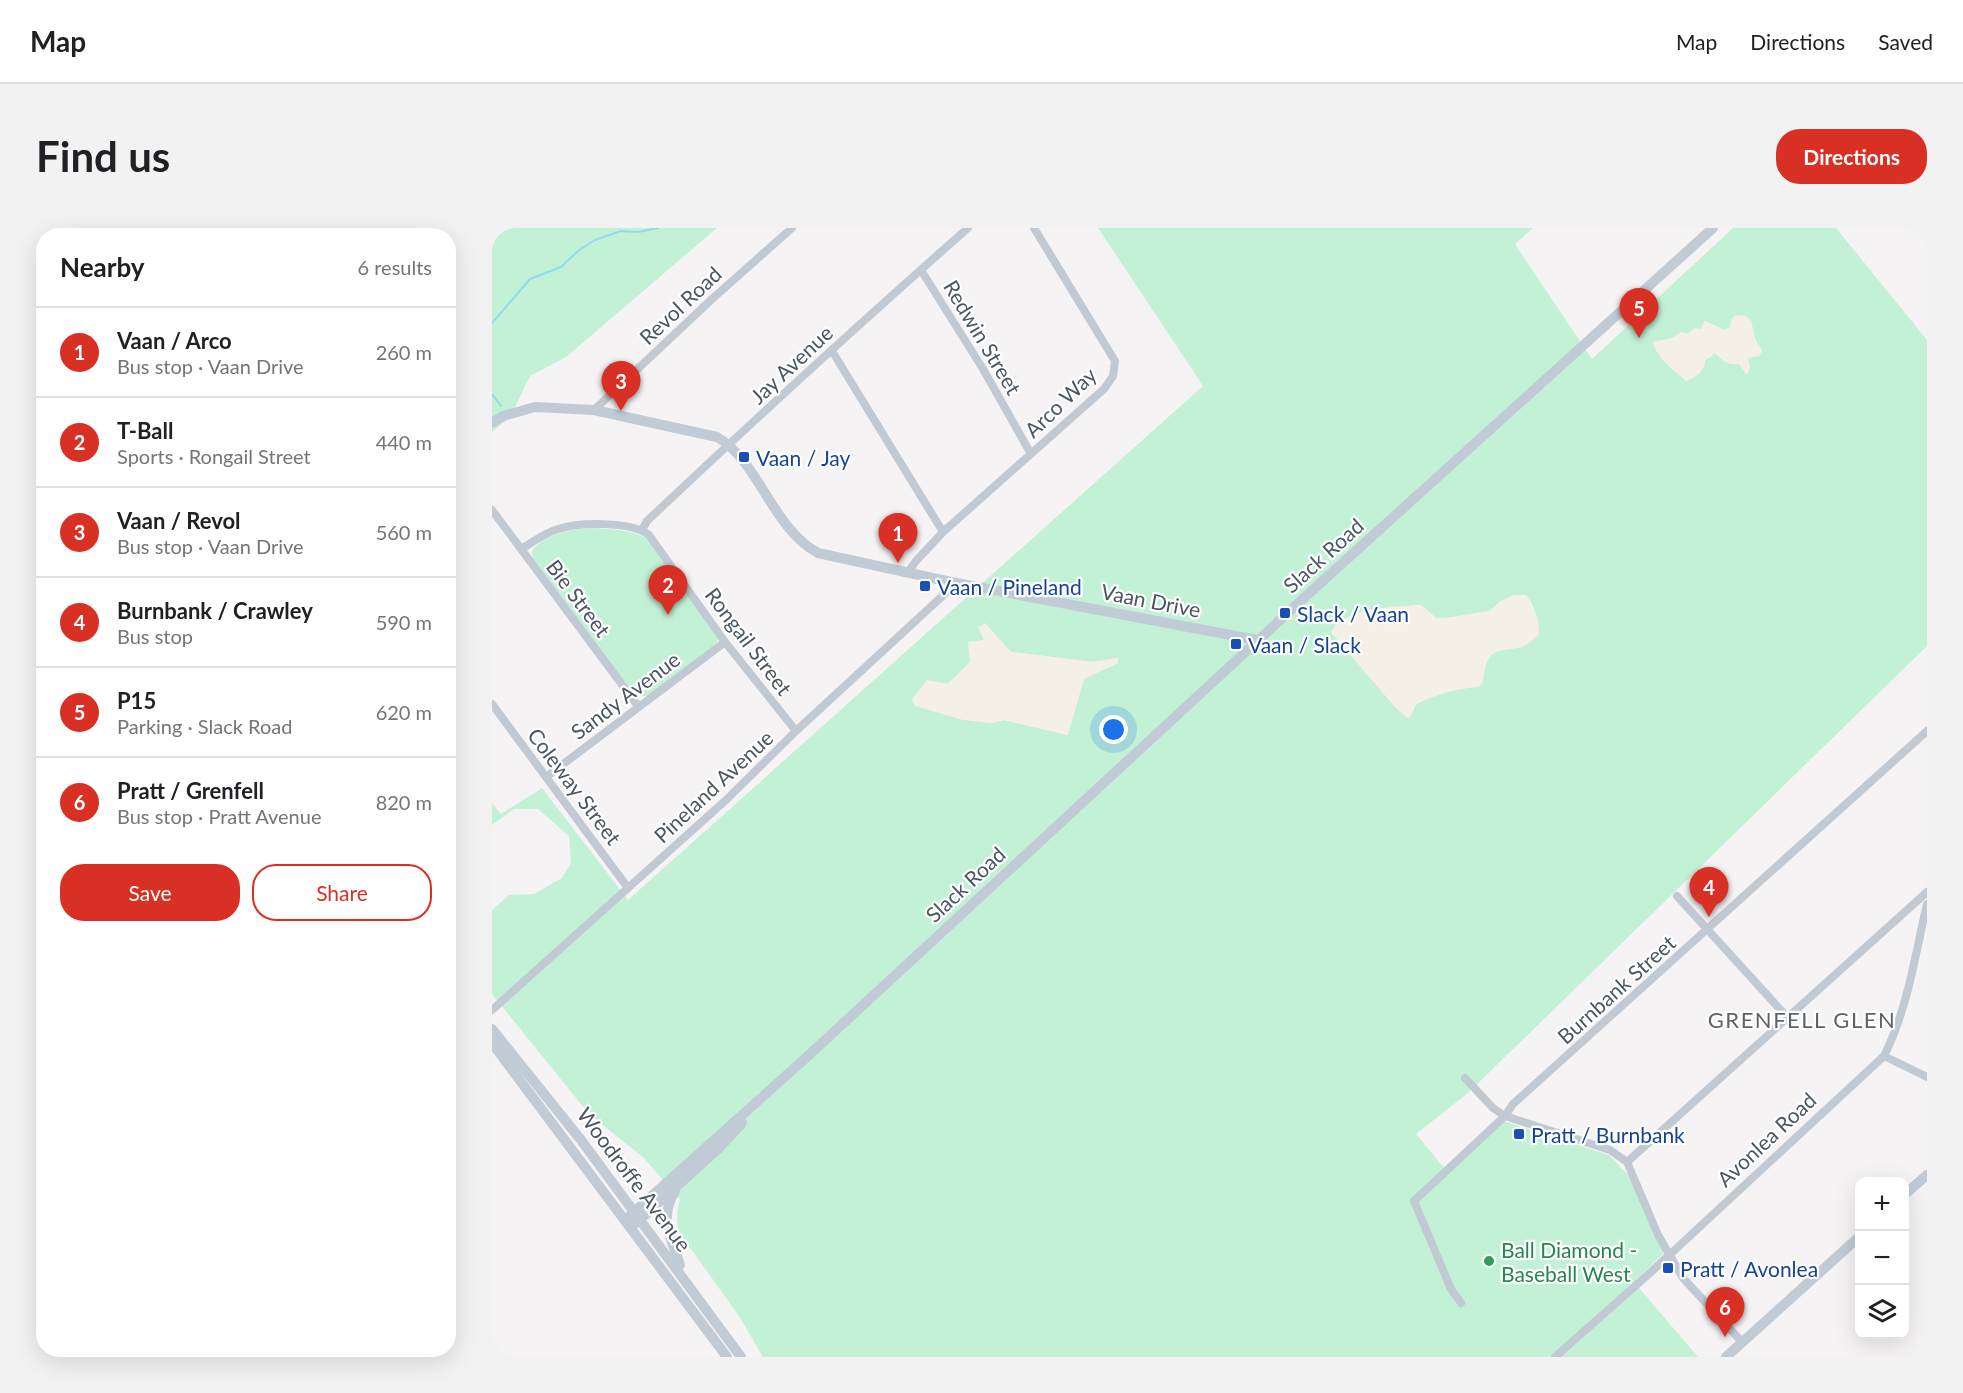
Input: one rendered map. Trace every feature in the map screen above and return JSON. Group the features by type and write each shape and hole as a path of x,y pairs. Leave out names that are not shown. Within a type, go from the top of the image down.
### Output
{"street":[{"name":"Revol Road","path":"594,410 712,299 792,228"},
{"name":"Jay Avenue","path":"642,530 647,521 729,444 968,228"},
{"name":"Arco Way","path":"908,572 943,532 1104,389 1113,376 1115,361 1034,228"},
{"name":"Slack Road","path":"628,1224 776,1084 1257,640 1713,228"},
{"name":"Redwin Street","path":"921,270 983,369 1031,454"},
{"path":"832,351 943,532"},
{"path":"492,423 503,416 535,407 594,410 717,437 729,444"},
{"name":"Vaan Drive","path":"729,444 777,513 804,545 818,553 951,582 1257,640"},
{"name":"Bie Street","path":"492,510 638,706"},
{"path":"521,549 539,537 569,526 619,526 642,530"},
{"name":"Rongail Street","path":"642,530 725,642 796,731"},
{"name":"Pineland Avenue","path":"492,1010 726,800 796,731 949,590 951,582"},
{"name":"Sandy Avenue","path":"546,777 725,642"},
{"name":"Coleway Street","path":"492,704 628,888"},
{"name":"Burnbank Street","path":"1461,1303 1451,1288 1414,1201 1505,1116 1514,1104 1927,731"},
{"path":"1627,1162 1927,892"},
{"path":"1677,896 1787,1017"},
{"name":"Avonlea Road","path":"1555,1357 1884,1056 1911,980 1927,904"},
{"name":"Woodroffe Avenue","path":"492,1029 562,1114 741,1357"},
{"name":"Woodroffe Avenue","path":"492,1043 727,1357"},
{"path":"1884,1056 1927,1077"},
{"path":"1465,1078 1493,1108 1505,1116 1610,1150 1627,1162 1668,1254 1683,1278 1742,1342"},
{"name":"Slack Road","path":"638,1215 680,1184 719,1148 776,1084"},
{"path":"1909,1191 1927,1175"},
{"path":"680,1184 668,1208 666,1224 681,1274"},
{"path":"1726,1357 1855,1240"}],"green space":[{"path":"492,228 717,228 566,357 530,376 510,417 492,432"},
{"path":"1098,228 1533,228 1515,244 1592,359 1733,228 1836,228 1927,340 1927,646 1468,1093 1416,1134 1444,1168 1423,1198 1503,1121 1609,1155 1629,1176 1664,1253 1634,1282 1698,1357 763,1357 739,1316 682,1238 677,1219 680,1199 643,1157 589,1114 492,994 492,910 509,895 534,894 562,878 571,863 569,836 538,809 514,809 492,825 492,803 501,814 542,788 628,900 1203,386","holes":["1705,321 1724,330 1751,321 1755,339 1762,351 1747,358 1747,375 1739,364 1725,362 1714,352 1705,360 1699,373 1686,381 1659,340 1668,340 1681,332 1688,334 1701,329","1514,595 1526,595 1532,604 1538,620 1523,647 1498,651 1489,657 1483,682 1478,687 1454,690 1416,704 1410,717 1396,708 1331,632 1377,609 1421,605 1436,618 1446,618 1490,611 1501,601","984,640 1011,652 1093,662 1118,658 1118,663 1084,678 1067,735 1004,720 991,723 927,681 948,684 970,662"]},
{"path":"590,528 626,531 647,538 717,636 716,644 648,696 638,696 632,692 533,558 532,551 551,536 566,531"}],"sand":[{"path":"1737,315 1746,316 1751,321 1755,339 1762,351 1759,356 1748,358 1750,367 1747,375 1739,364 1728,363 1714,353 1705,360 1699,373 1686,381 1666,364 1655,348 1653,342 1672,338 1681,332 1688,334 1694,328 1701,329 1705,321 1724,330 1730,327 1732,318"},
{"path":"1514,595 1526,595 1538,620 1539,634 1529,643 1496,652 1490,656 1483,682 1478,687 1446,692 1416,704 1410,717 1407,718 1331,632 1347,618 1372,610 1421,605 1436,618 1446,618 1490,611 1501,601"},
{"path":"985,623 1011,652 1093,662 1118,658 1118,663 1084,679 1068,735 1004,720 991,723 963,720 915,706 912,699 927,680 948,684 970,662 968,642 984,640 978,627"}],"waterway":[{"path":"492,323 530,279 561,267 579,250 595,240 621,231 638,232 658,228"},
{"path":"492,394 501,406"}],"place":[{"name":"P15","path":"1639,338"},
{"name":"Vaan / Revol","path":"621,411"},
{"name":"Vaan / Jay","path":"744,457"},
{"name":"Vaan / Arco","path":"898,563"},
{"name":"Vaan / Pineland","path":"925,586"},
{"name":"Slack / Vaan","path":"1285,613"},
{"name":"T-Ball","path":"668,615"},
{"name":"Vaan / Slack","path":"1236,644"},
{"name":"Burnbank / Crawley","path":"1709,917"},
{"name":"Pratt / Burnbank","path":"1519,1134"},
{"name":"Ball Diamond - Baseball West","path":"1489,1261"},
{"name":"Pratt / Avonlea","path":"1668,1268"},
{"name":"Pratt / Grenfell","path":"1725,1337"}],"district":[{"name":"GRENFELL GLEN","path":"1802,1019"}]}
